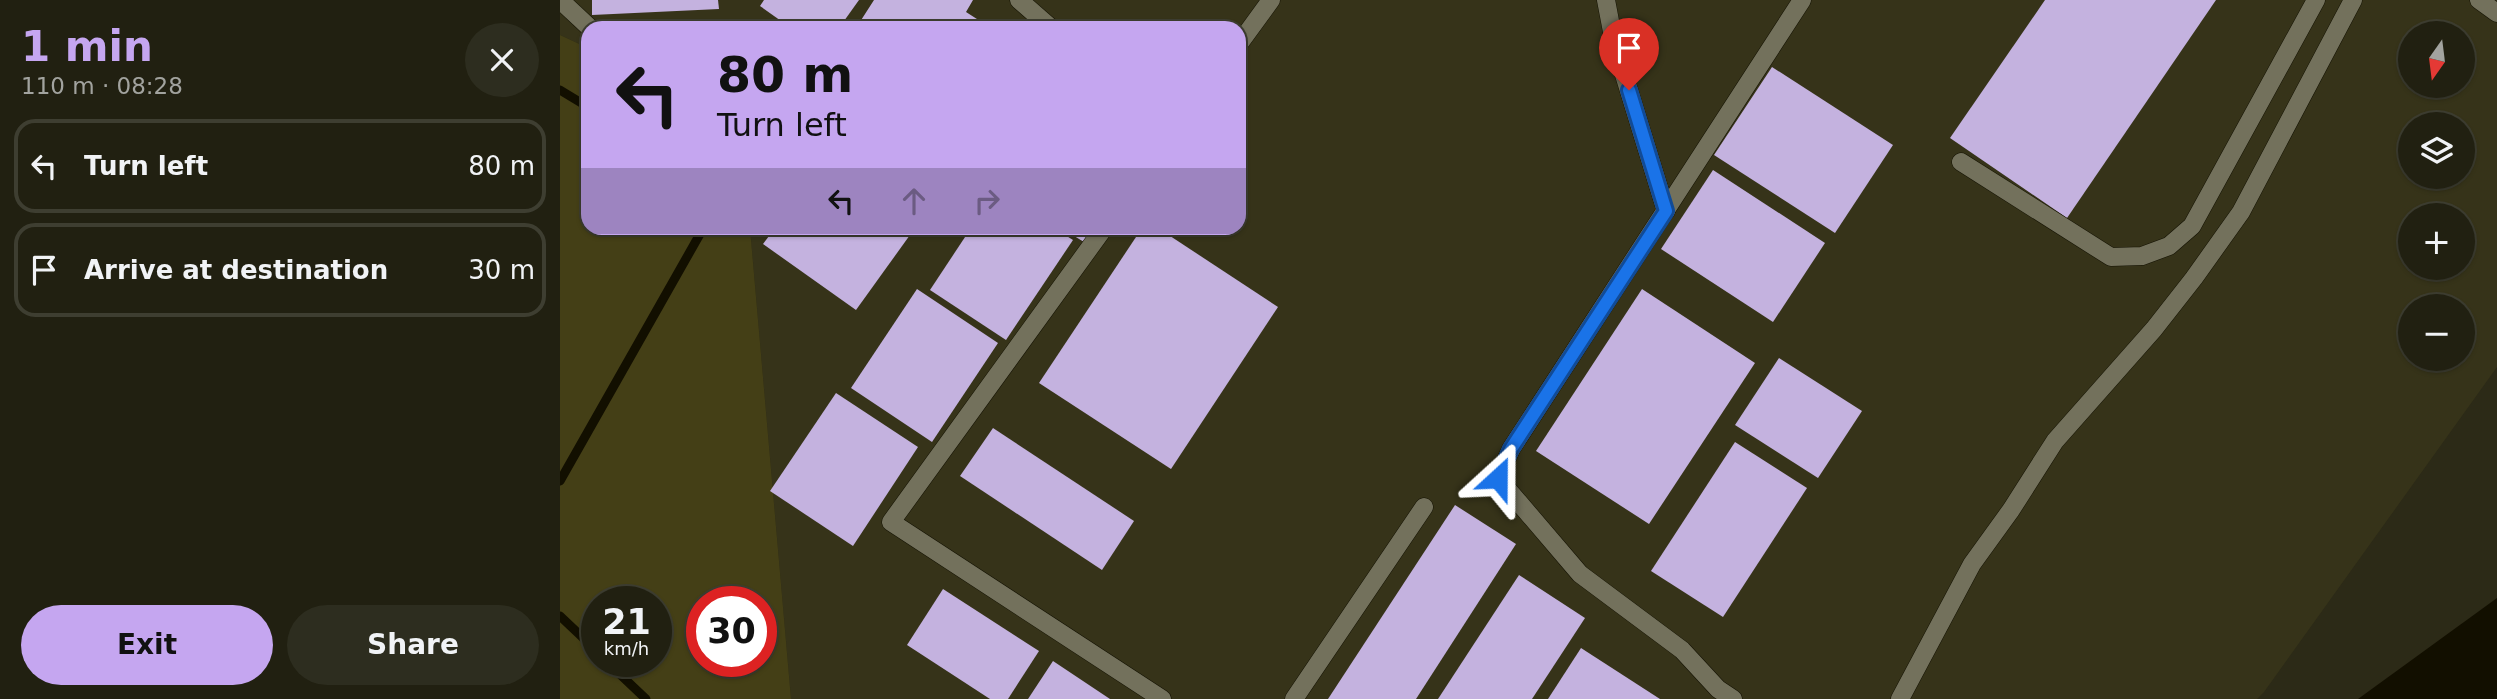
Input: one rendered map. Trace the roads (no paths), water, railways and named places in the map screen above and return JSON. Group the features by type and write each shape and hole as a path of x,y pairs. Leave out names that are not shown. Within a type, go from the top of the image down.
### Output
{"street":[{"path":"560,0 582,21"},
{"path":"1019,0 1043,21"},
{"path":"1246,34 1271,0"},
{"path":"1606,0 1615,42 1666,211"},
{"path":"1961,162 2111,257 2142,256 2169,246 2192,226 2316,0"},
{"path":"1900,699 1972,564 2011,510 2055,441 2162,319 2241,212 2353,0"},
{"path":"2479,0 2497,13"},
{"path":"1721,696 1682,650 1580,574 1498,478 1511,449 1799,2"},
{"path":"1099,235 891,522 1162,699"},
{"path":"1294,699 1424,507"}],"waterway":[{"path":"560,90 581,103"},
{"path":"560,481 699,235"},
{"path":"560,616 581,636"},
{"path":"623,677 646,699"}]}
